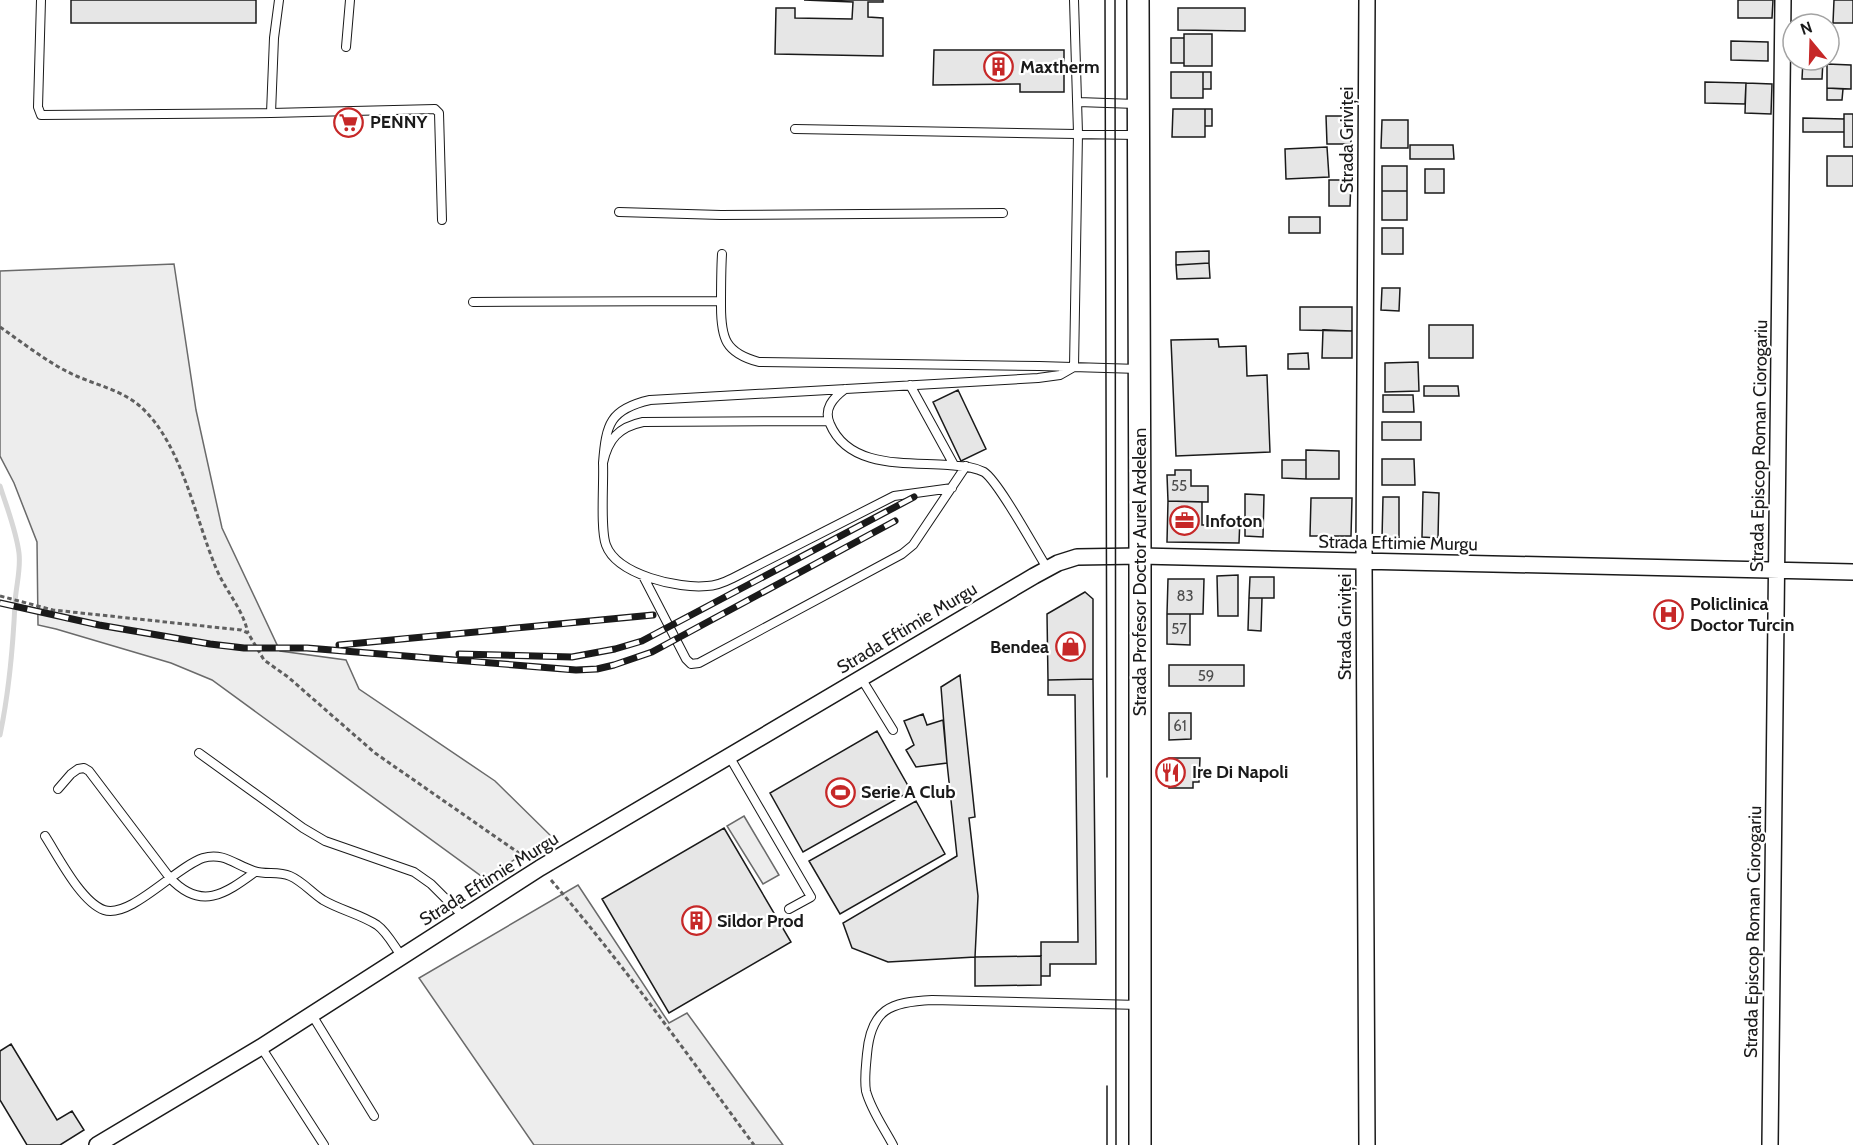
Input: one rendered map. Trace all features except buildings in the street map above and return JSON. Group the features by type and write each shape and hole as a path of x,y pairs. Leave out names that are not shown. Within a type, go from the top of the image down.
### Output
{"main road":[{"name":"Strada Profesor Doctor Aurel Ardelean","path":"1138,0 1140,1145"}],"street":[{"name":"Strada Griviței","path":"1366,1145 1364,562 1367,0"},
{"name":"Strada Episcop Roman Ciorogariu","path":"1770,1145 1783,0"},
{"name":"Strada Eftimie Murgu","path":"97,1145 261,1047 540,868 1047,568 1077,557 1140,556 1853,572"}],"lane":[{"path":"41,0 38,107 41,115 271,113 432,108 438,110 439,113 442,220"},
{"path":"271,113 274,38 279,0"},
{"path":"346,47 350,0"},
{"path":"1074,0 1078,102 1074,367"},
{"path":"1078,102 1138,104"},
{"path":"795,129 1138,135"},
{"path":"619,212 721,215 1003,213"},
{"path":"721,215 721,225"},
{"path":"722,254 721,329 728,345 745,358 759,362 1139,369"},
{"path":"473,302 721,301"},
{"path":"952,488 894,496 716,585 689,586 643,576 617,562 604,539 605,436 610,422 620,411 636,403 650,400 1038,378 1059,375 1074,367"},
{"path":"910,385 954,465"},
{"path":"846,389 829,405 827,413 828,421 838,438 865,457 882,461 966,466 982,471 994,483 1047,568"},
{"path":"603,463 606,451 618,432 643,422 828,421"},
{"path":"643,576 686,659 691,664 699,663 902,554 913,545 966,466"},
{"path":"861,678 892,730"},
{"path":"199,753 303,828 325,841 414,872 431,884 464,917"},
{"path":"729,756 810,897 789,909"},
{"path":"58,789 78,769 84,768 89,771 170,878 178,887 189,893 201,897 213,897 226,893 255,872"},
{"path":"45,836 80,889 91,902 105,910 119,910 139,900 192,862 222,856 255,872 289,876 322,899 376,924 402,957"},
{"path":"893,1145 871,1106 865,1078 872,1028 880,1015 891,1006 907,1001 932,1000 1140,1005"},
{"path":"312,1015 374,1116"},
{"path":"261,1047 324,1145"}],"path":[{"path":"0,327 72,374 120,394 141,406 160,428 176,460 216,569 240,609 248,633 264,660 288,677 375,753 540,868 587,923 754,1145"},
{"path":"0,596 53,610 235,629 248,633"}],"shaded area":[{"path":"174,264 196,410 222,528 280,651 346,660 359,689 495,781 552,837 484,878 212,680 171,663 38,625 37,542 14,483 0,456 0,271"},
{"path":"744,816 779,875 763,884 727,826"},
{"path":"578,885 669,1023 687,1013 783,1145 534,1145 419,978"}],"waterway":[{"path":"0,486 14,527 19,559 10,669 0,735"}],"tram line":[{"path":"1105,0 1107,777"},
{"path":"1115,0 1116,1145"},
{"path":"1107,1086 1107,1145"}],"railway":[{"path":"459,654 572,657 642,641 914,497"},
{"path":"0,603 99,625 244,648 307,648 576,670 597,669 652,652 895,521"},
{"path":"339,645 653,615"}],"place":[{"name":"Maxtherm","path":"999,67"},
{"name":"PENNY","path":"349,122"},
{"name":"Infoton","path":"1184,521"},
{"name":"Policlinica Doctor Turcin","path":"1669,614"},
{"name":"Bendea","path":"1070,647"},
{"name":"Ire Di Napoli","path":"1171,772"},
{"name":"Serie A Club","path":"840,792"},
{"name":"Sildor Prod","path":"696,921"}]}
